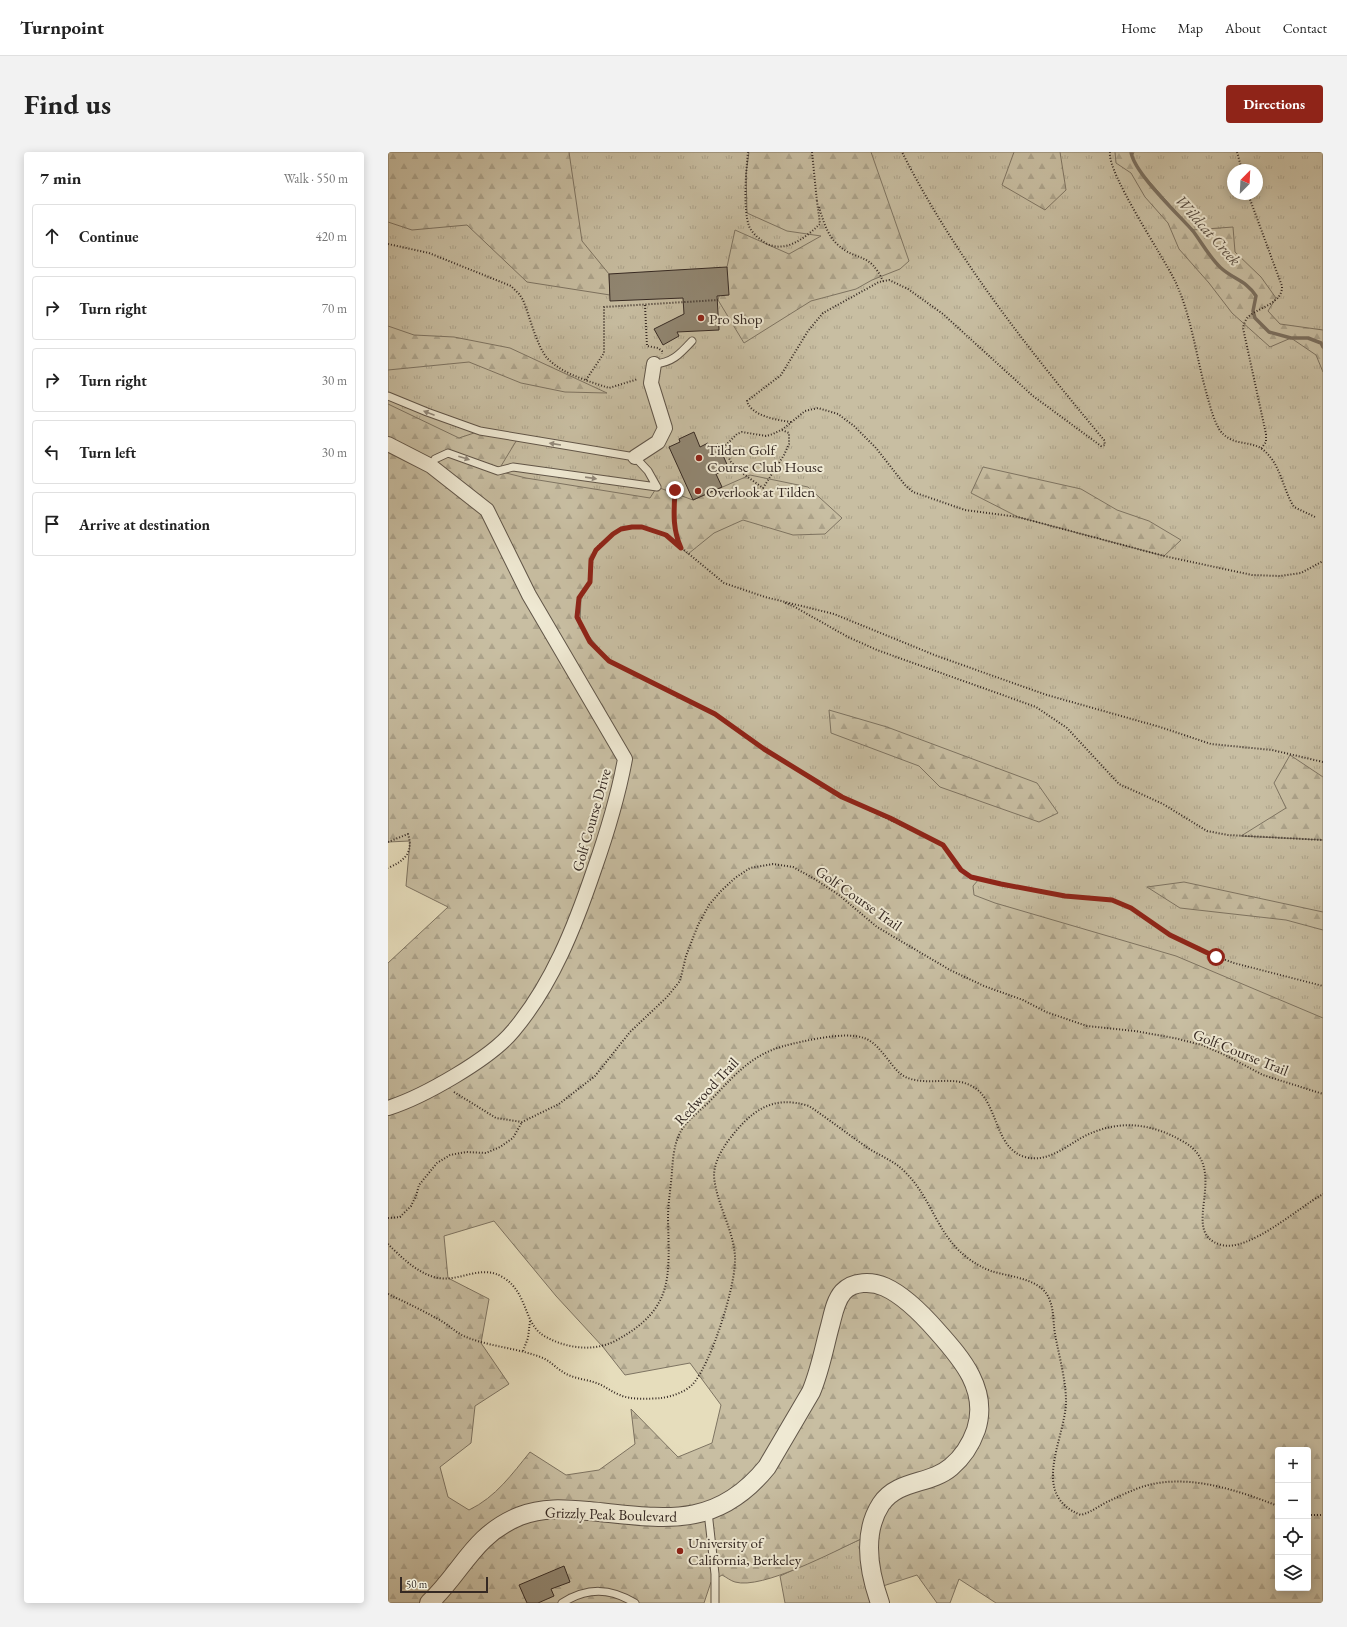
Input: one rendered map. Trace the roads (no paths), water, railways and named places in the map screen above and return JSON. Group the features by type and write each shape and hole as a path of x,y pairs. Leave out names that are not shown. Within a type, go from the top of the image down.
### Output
{"street":[{"path":"635,457 658,442 665,428 651,383 659,364"},
{"name":"Golf Course Drive","path":"388,444 431,466 487,510 529,596 626,759 609,828 577,921 529,1011 512,1032 496,1047 441,1084 388,1108"},
{"name":"Grizzly Peak Boulevard","path":"429,1603 438,1594 475,1546 497,1528 521,1516 548,1509 659,1518 687,1517 708,1512 738,1496 767,1467 810,1392 816,1380 836,1307 842,1293 849,1287 862,1283 878,1284 886,1287 903,1298 926,1318 957,1354 972,1380 979,1397 980,1405 973,1439 964,1454 952,1467 937,1476 903,1485 881,1504 874,1516 870,1530 869,1552 872,1573 880,1603"}],"lane":[{"path":"659,364 677,358 692,341"},
{"path":"388,396 480,431 635,457 648,471 657,487 513,467 498,471 448,454 435,458 431,466"},
{"path":"708,1512 715,1574 714,1603"},
{"path":"562,1603 572,1597 598,1590 622,1595 635,1603"}],"waterway":[{"name":"Wildcat Creek","path":"1131,152 1134,161 1148,182 1193,231 1217,264 1226,272 1244,283 1256,296 1253,311 1255,318 1269,332 1291,338 1308,338 1321,343 1323,347"}],"place":[{"name":"Pro Shop","path":"701,318"},
{"name":"Tilden Golf Course Club House","path":"699,458"},
{"name":"Overlook at Tilden","path":"698,491"},
{"name":"University of California, Berkeley","path":"680,1551"}]}
